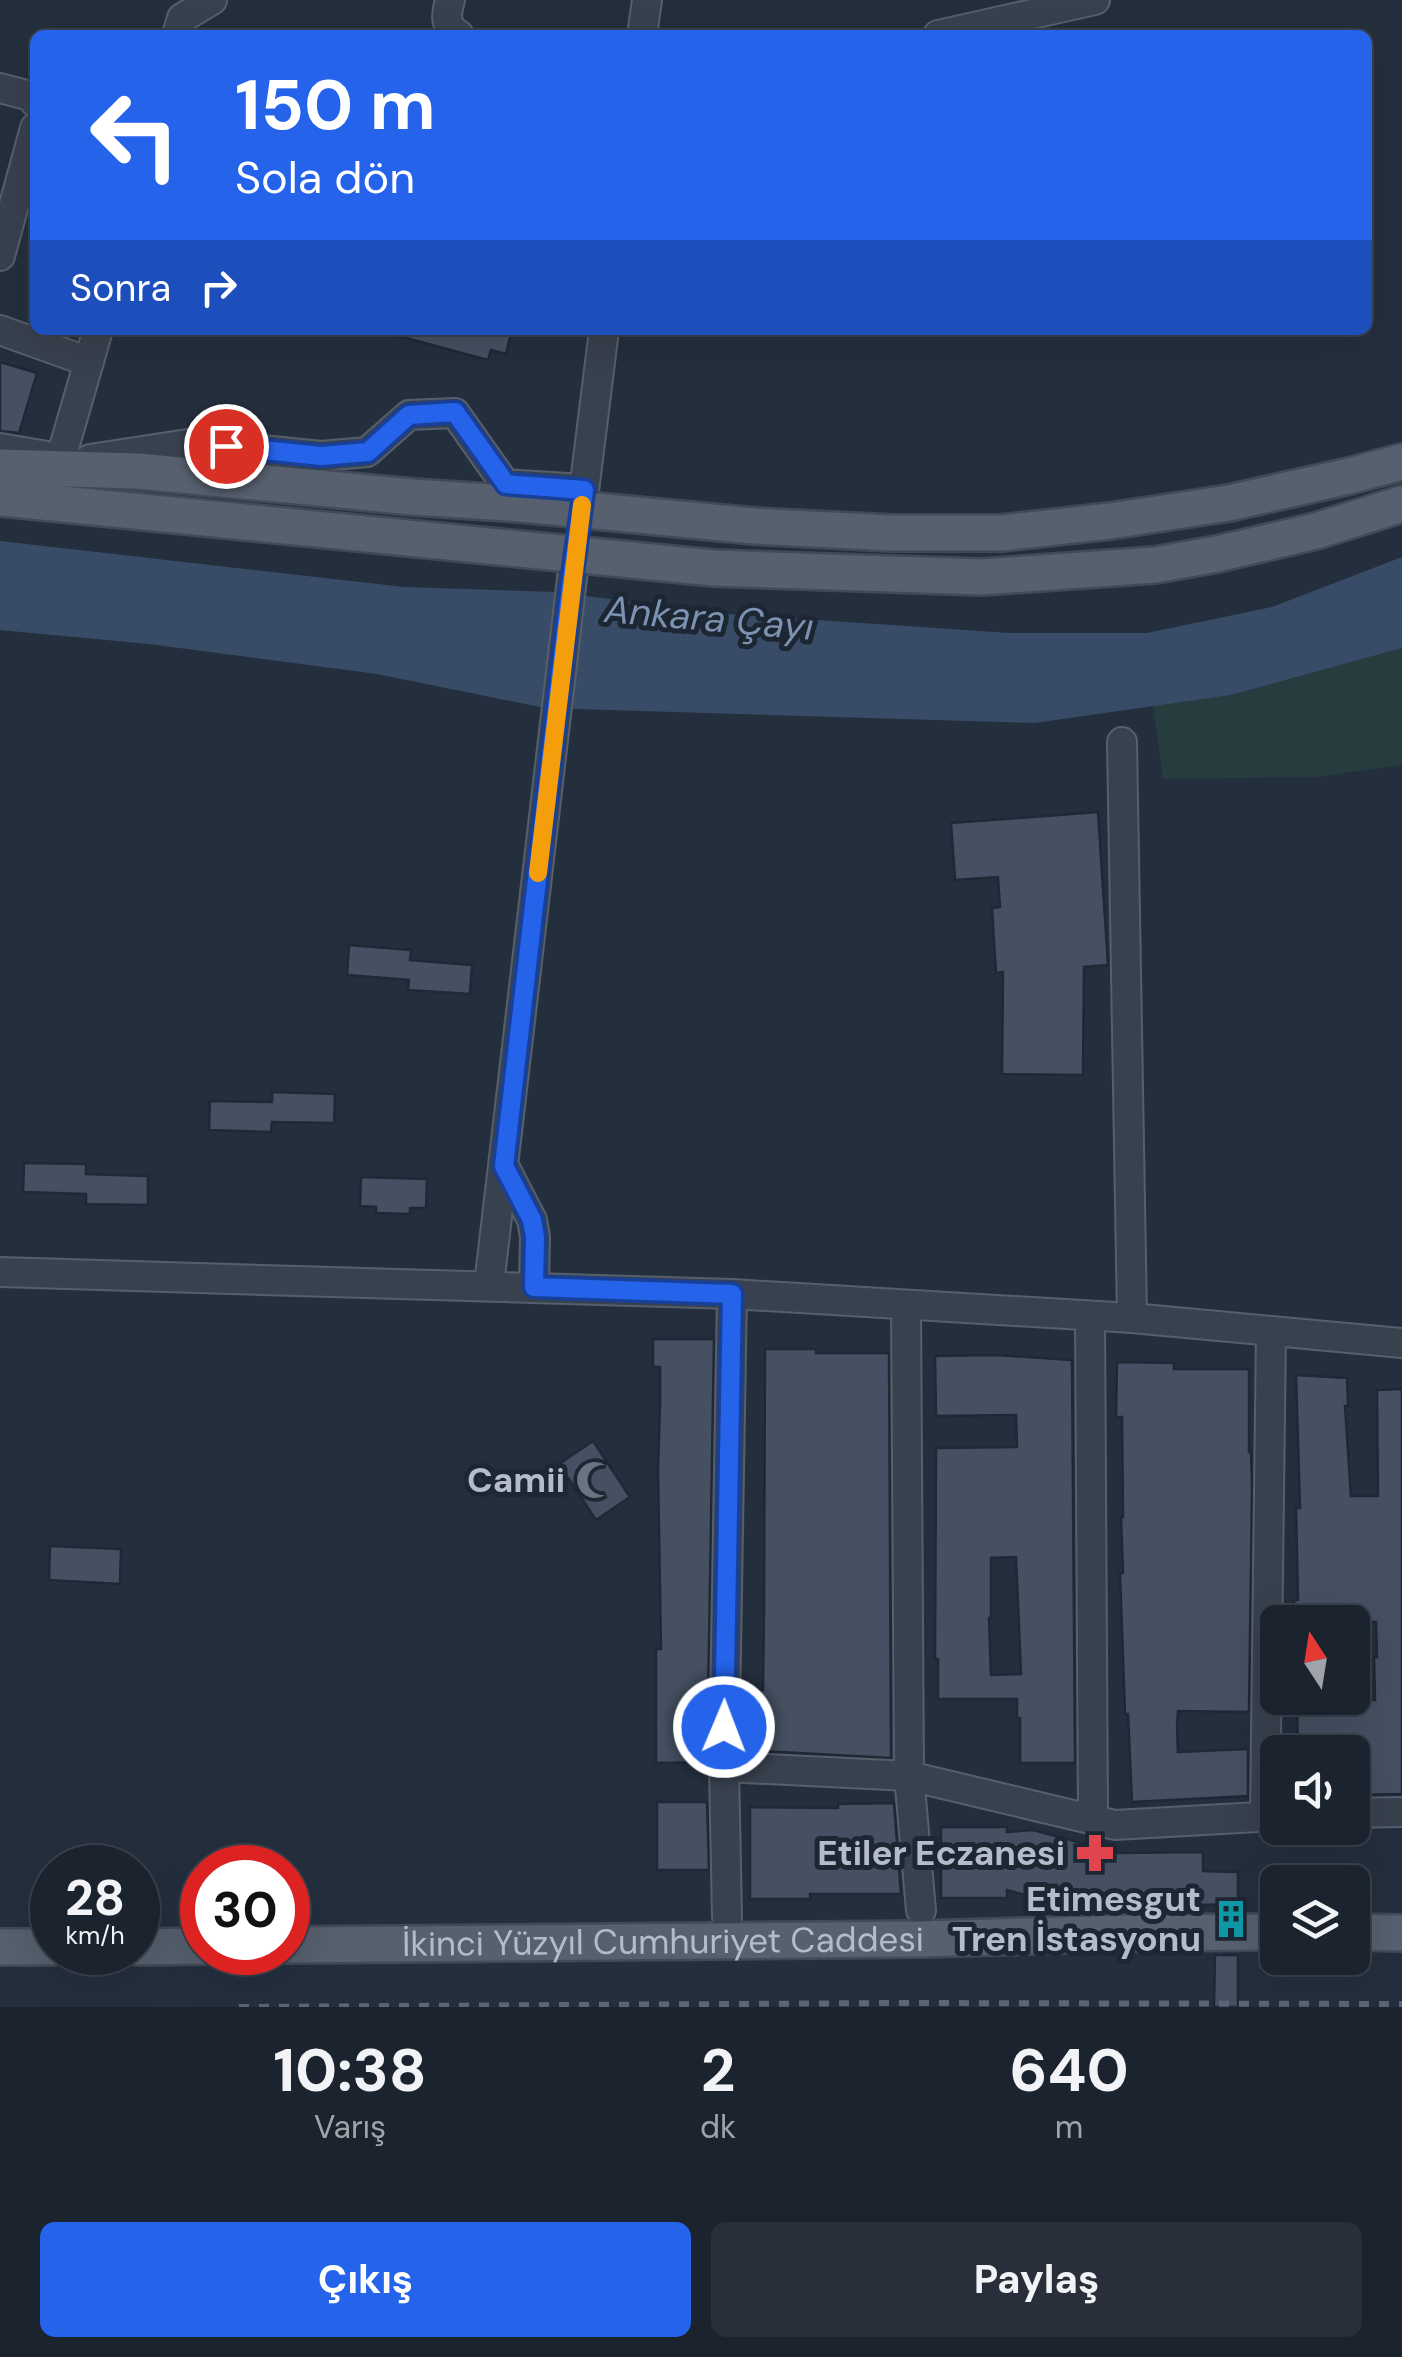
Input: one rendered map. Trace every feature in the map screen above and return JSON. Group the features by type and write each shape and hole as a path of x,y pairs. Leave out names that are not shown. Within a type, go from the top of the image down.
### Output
{"main road":[{"path":"0,467 138,471 412,498 583,499 754,526 892,533 1002,532 1110,521 1229,504 1402,462"},
{"path":"0,498 573,569 713,568 982,577 1154,565 1316,531 1402,504"},
{"path":"573,569 583,499"},
{"name":"İkinci Yüzyıl Cumhuriyet Caddesi","path":"310,1945 1260,1932"},
{"path":"1370,1932 1402,1933"},
{"path":"0,1948 30,1948"}],"street":[{"path":"178,30 182,18 212,0"},
{"path":"450,0 446,16 450,30"},
{"path":"643,30 646,0"},
{"path":"960,30 1095,0"},
{"path":"0,88 30,96"},
{"path":"0,256 30,146"},
{"path":"0,330 89,362"},
{"path":"61,458 97,335"},
{"path":"0,448 78,460 194,443 321,456 368,452 409,415 455,412 506,484 583,499 603,335"},
{"path":"490,1285 573,569"},
{"path":"1122,742 1132,1318"},
{"path":"504,1166 532,1220 534,1287"},
{"path":"0,1272 732,1294 1132,1318 1402,1342"},
{"path":"727,1917 724,1766 732,1294"},
{"path":"906,1305 908,1776 921,1910"},
{"path":"1090,1316 1093,1819"},
{"path":"1271,1331 1271,1735"},
{"path":"724,1766 908,1776 1115,1825 1260,1818"},
{"path":"1370,1813 1402,1812"}],"green space":[{"path":"1402,648 1402,765 1317,777 1163,779 1153,706 1231,695"}],"water":[{"name":"Ankara Çayı","path":"0,541 404,587 556,592 727,614 1009,633 1147,633 1272,607 1402,557 1402,648 1231,695 1035,723 545,708 377,674 149,644 0,630"}],"building":[{"path":"395,335 511,335 506,354 491,350 488,360"},
{"path":"0,362 37,373 19,433 0,431"},
{"path":"1098,812 1108,965 1084,967 1083,1075 1002,1074 1003,972 996,973 992,908 1000,907 998,877 955,880 951,823"},
{"path":"349,945 411,950 410,960 472,965 470,994 408,990 409,980 347,975"},
{"path":"272,1092 335,1094 334,1123 272,1122 271,1132 209,1130 210,1101 272,1102"},
{"path":"24,1163 86,1164 86,1174 148,1176 148,1205 86,1204 86,1194 23,1192"},
{"path":"361,1177 427,1179 426,1208 410,1208 410,1214 376,1213 376,1207 360,1206"},
{"path":"653,1339 714,1339 707,1762 656,1763 656,1649 661,1649 660,1367 653,1367"},
{"path":"765,1349 889,1353 891,1758 760,1751"},
{"path":"935,1356 1072,1360 1075,1763 1020,1763 1017,1699 938,1699 936,1448 1017,1447 1016,1415 936,1416","holes":["1016,1557 1021,1674 991,1675 991,1558"]},
{"path":"1117,1362 1174,1363 1174,1369 1249,1369 1249,1712 1178,1711 1177,1727 1178,1752 1248,1749 1248,1796 1132,1802 1120,1573 1122,1417 1116,1417"},
{"path":"1296,1375 1347,1378 1351,1496 1378,1496 1377,1390 1402,1389 1402,1794 1370,1795 1370,1735 1298,1735 1297,1715 1370,1715 1370,1700 1375,1700 1377,1657 1376,1622 1370,1622 1370,1605 1294,1605 1294,1600 1298,1600 1296,1508 1300,1508"},
{"name":"Camii","path":"593,1441 630,1497 596,1520 559,1464"},
{"path":"50,1546 121,1549 120,1584 49,1580"},
{"path":"657,1802 707,1802 709,1870 657,1870"},
{"path":"894,1803 901,1894 810,1894 810,1899 750,1899 750,1807 838,1808 838,1804"},
{"path":"941,1827 1033,1830 1119,1853 1203,1852 1203,1871 1238,1872 1238,1904 1125,1907 1124,1897 1057,1896 1057,1904 1007,1890 1007,1898 941,1898"},
{"path":"1215,1955 1238,1955 1238,2007 1214,2007"}],"railway":[{"path":"239,2007 1402,2004"}],"slow traffic":[{"path":"538,873 582,505"}],"place":[{"name":"Camii","path":"595,1480"},
{"name":"Etiler Eczanesi","path":"1095,1853"},
{"name":"Etimesgut Tren İstasyonu","path":"1231,1919"}],"route":[{"path":"226,446 321,456 368,452 409,415 455,412 506,484 584,490 504,1166 532,1220 534,1287 732,1294 724,1727"}]}
